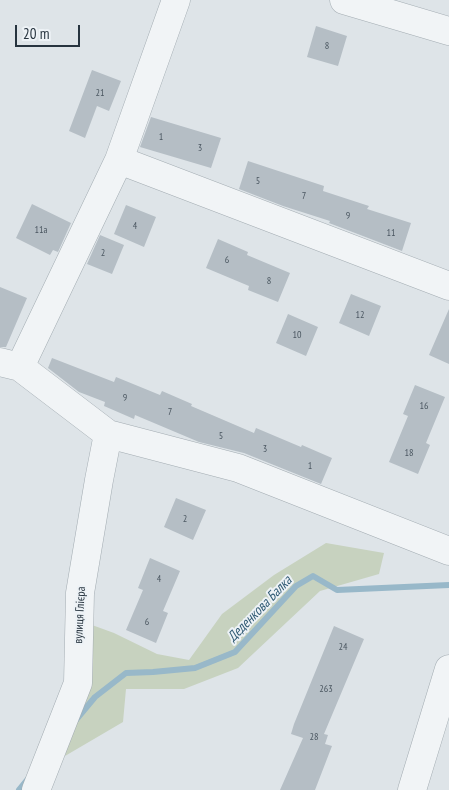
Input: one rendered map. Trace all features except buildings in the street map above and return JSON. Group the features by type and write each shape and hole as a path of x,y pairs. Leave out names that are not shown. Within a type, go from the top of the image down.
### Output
{"street":[{"path":"176,0 119,160 10,364 108,434 238,468 449,551"},
{"path":"344,0 449,31"},
{"path":"119,160 449,286"},
{"name":"вулиця Глієра","path":"36,790 78,683 80,593 108,434"},
{"path":"412,790 449,669"}],"green space":[{"path":"326,543 384,553 379,574 320,591 238,668 184,689 126,689 123,722 65,756 92,625 114,633 157,654 189,660 222,614 274,575"}],"waterway":[{"name":"Деденкова Балка","path":"75,721 95,697 126,673 195,668 235,652 296,586 313,576 337,590 449,585"},
{"name":"Деденкова Балка","path":"19,790 28,779"}]}
